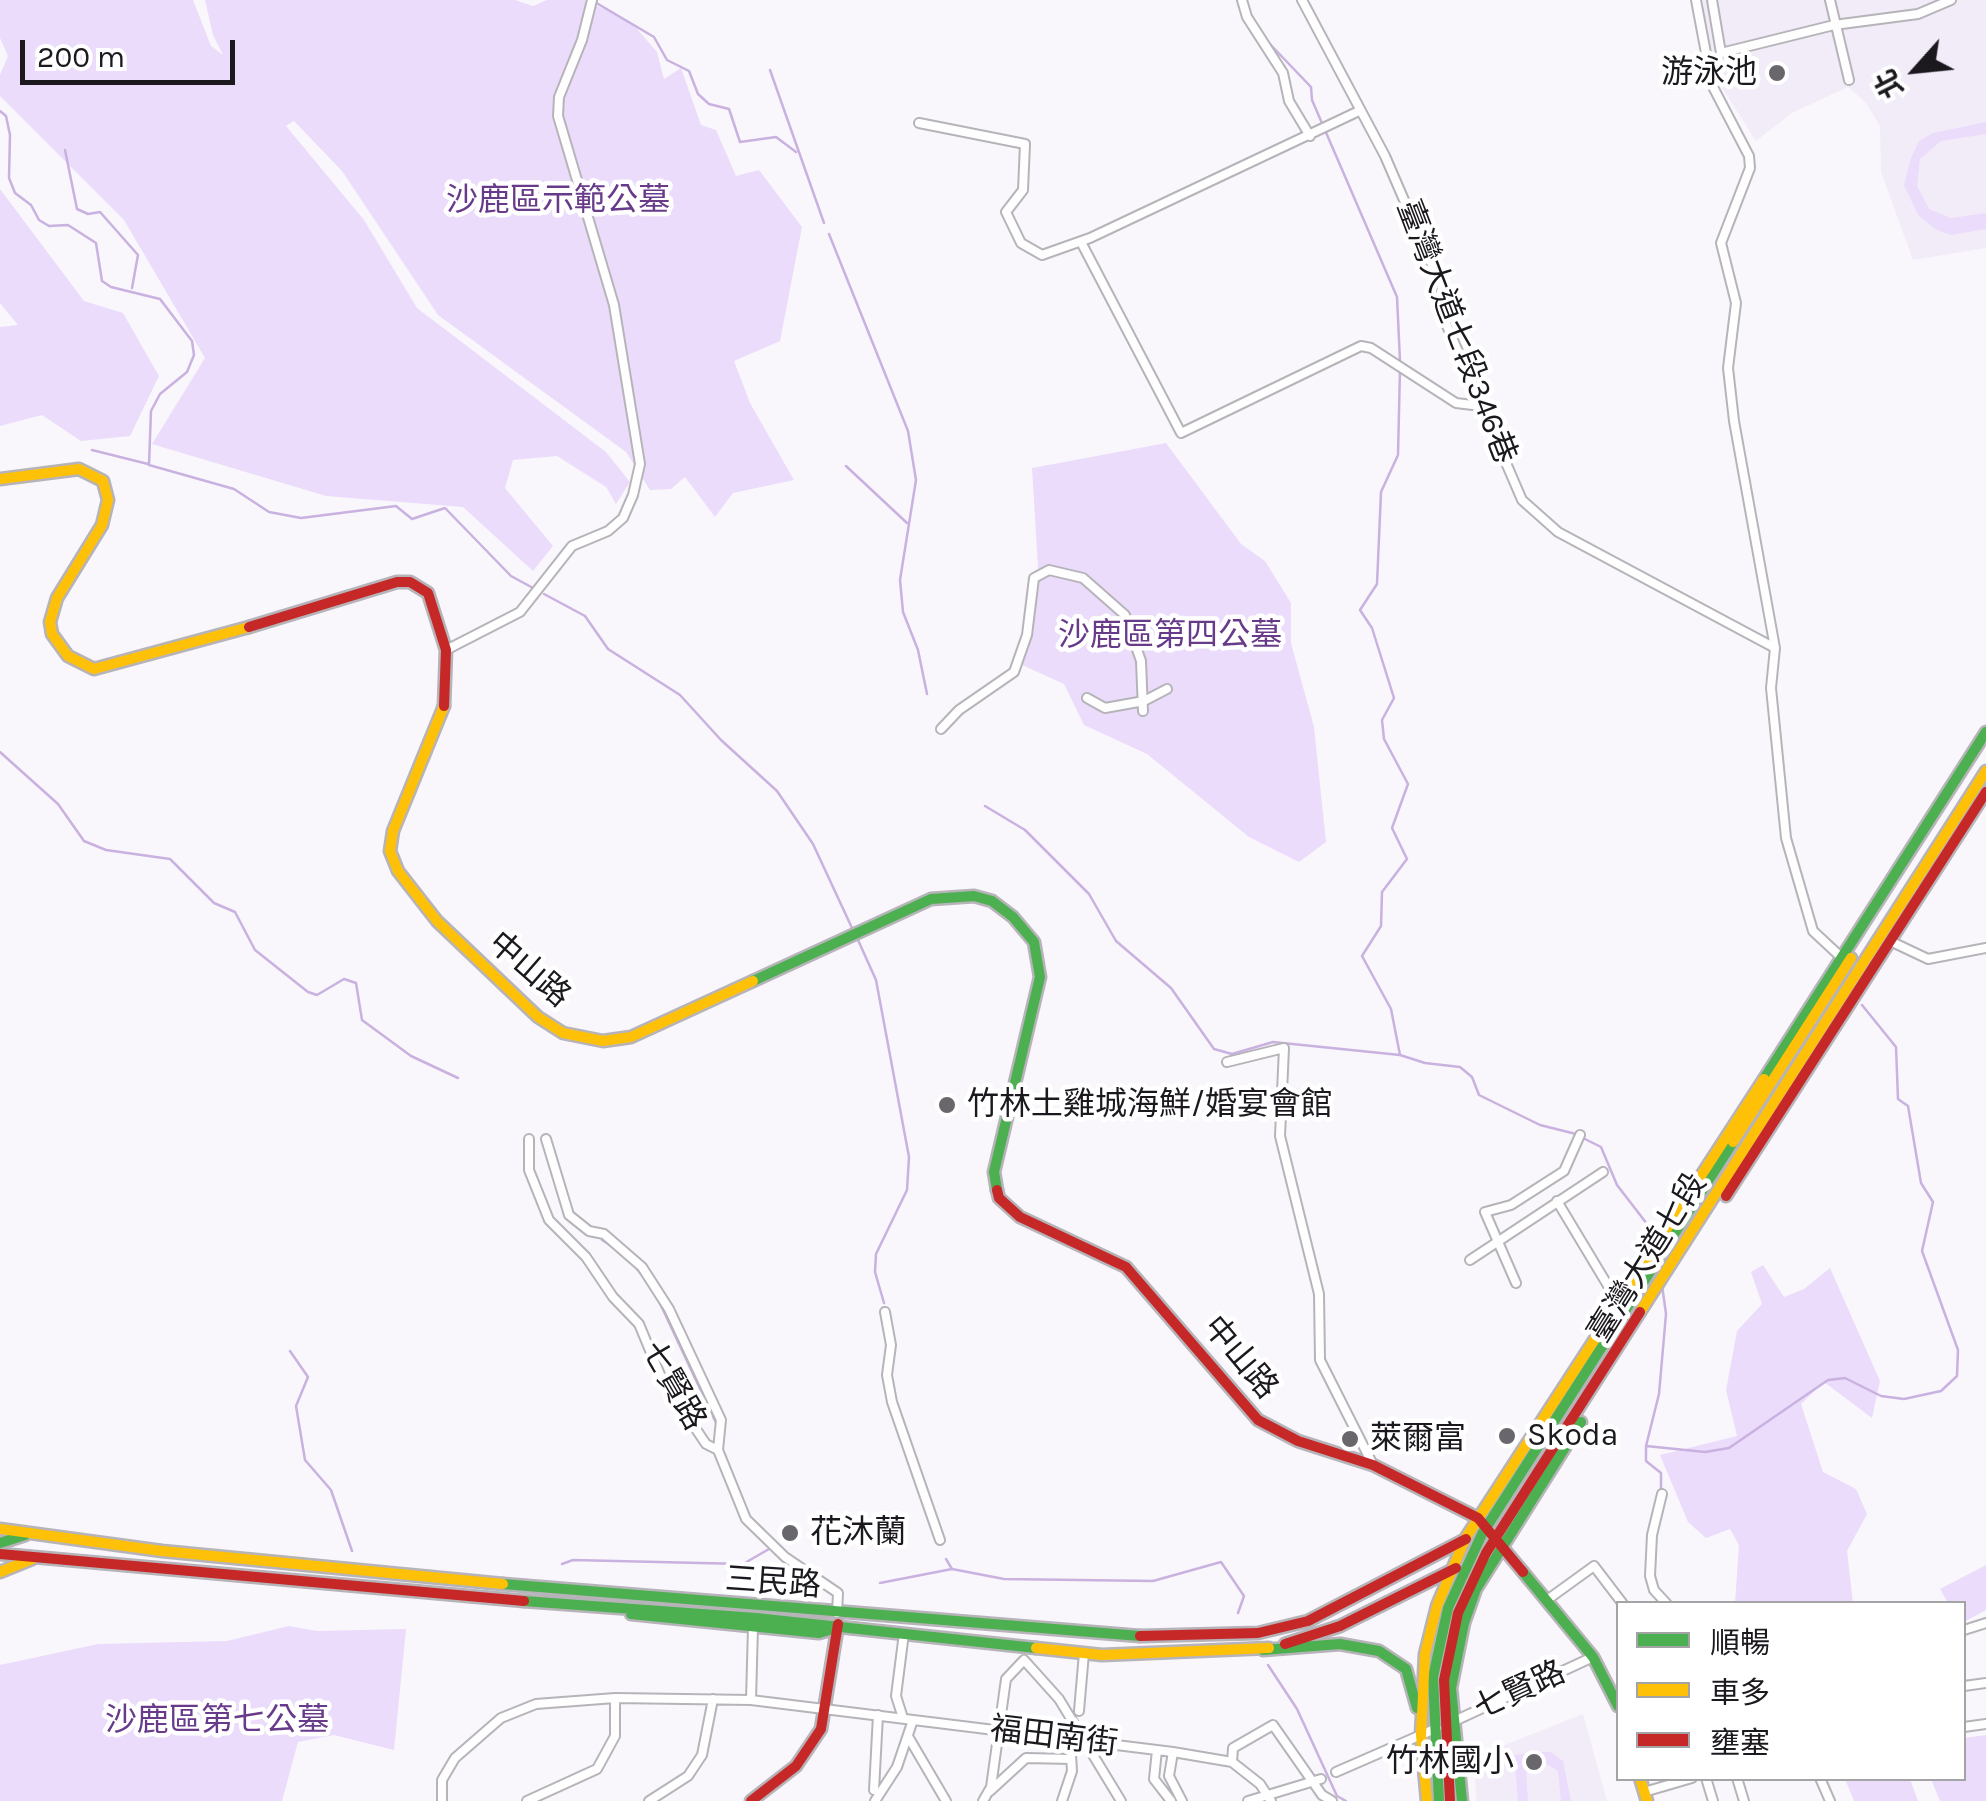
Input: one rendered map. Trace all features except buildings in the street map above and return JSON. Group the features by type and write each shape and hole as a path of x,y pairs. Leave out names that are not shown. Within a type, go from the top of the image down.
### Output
{"street":[{"path":"446,650 520,612 572,546 608,530 623,518 634,495 640,464 614,304 558,116 560,96 582,40 592,0"},
{"path":"1242,0 1247,17 1283,73 1289,101 1310,136"},
{"name":"臺灣大道七段346巷","path":"1302,0 1385,156 1442,288 1438,305 1522,500 1543,523 1775,648"},
{"path":"1696,0 1712,84 1750,168 1720,242 1736,303 1728,368 1734,420 1775,648 1770,688 1786,838 1813,931 1842,958"},
{"path":"1712,0 1721,53 1834,24 1918,14 1951,0"},
{"path":"1830,0 1850,80"},
{"path":"919,122 1025,144 1023,190 1006,212 1021,243 1042,255 1081,242 1359,112"},
{"path":"1081,242 1181,433 1352,348 1367,346 1456,403 1481,406"},
{"name":"中山路","path":"0,479 79,469 104,481 108,500 102,525 51,611 52,634 80,666 106,669 397,582 410,582 428,593 446,650 447,700 393,831 390,851 398,872 438,920 538,1017 584,1040 631,1037 931,899 962,895 992,901 1026,930 1040,958 1036,1000 994,1172 999,1198 1020,1217 1126,1266 1258,1420 1298,1441 1373,1466 1482,1526 1499,1540 1593,1657 1616,1702"},
{"path":"941,729 959,710 1014,672 1027,636 1032,582 1042,570 1077,575 1125,615 1141,661 1144,706"},
{"path":"1088,698 1105,708 1144,706 1167,689"},
{"name":"臺灣大道七段","path":"1450,1801 1432,1678 1440,1633 1482,1526 1986,732"},
{"name":"臺灣大道七段","path":"1482,1526 1652,1269 1986,746"},
{"name":"臺灣大道七段","path":"1462,1801 1438,1728 1454,1657 1476,1589 1499,1540 1986,771"},
{"name":"臺灣大道七段","path":"1427,1801 1453,1631 1486,1553 1499,1540 1986,792"},
{"path":"1890,941 1928,959 1986,948"},
{"name":"中山路","path":"1227,1062 1284,1048 1280,1136 1319,1294 1320,1360 1373,1466"},
{"path":"1516,1283 1486,1212 1508,1207 1564,1171 1580,1135"},
{"name":"七賢路","path":"529,1139 529,1170 550,1220 639,1324 662,1378 706,1444 718,1450 746,1519 786,1557 838,1593 837,1613"},
{"path":"546,1139 569,1216 589,1230 604,1234 642,1267 669,1309 721,1420 718,1450"},
{"path":"1470,1260 1602,1172"},
{"path":"1557,1201 1620,1304"},
{"name":"臺灣大道七段","path":"1583,1363 1641,1277 1652,1269"},
{"path":"885,1312 892,1402 940,1540"},
{"path":"1662,1494 1650,1552 1650,1576 1654,1590 1664,1601"},
{"name":"三民路","path":"0,1529 493,1583 1170,1638 1258,1633 1308,1621 1354,1601 1482,1526"},
{"name":"三民路","path":"0,1544 26,1534"},
{"name":"臺灣大道七段","path":"1439,1801 1438,1728 1428,1638 1465,1539"},
{"name":"三民路","path":"0,1554 1084,1652 1216,1653 1263,1650 1340,1626 1486,1553"},
{"name":"三民路","path":"0,1572 33,1558"},
{"path":"1547,1600 1594,1566 1621,1601"},
{"path":"492,1599 493,1583"},
{"name":"三民路","path":"596,1608 819,1633 838,1627"},
{"path":"751,1801 811,1749 826,1709 837,1613"},
{"path":"751,1700 752,1627"},
{"path":"985,1797 1006,1679 1024,1660 1026,1629"},
{"path":"874,1801 897,1767 909,1738 908,1719 896,1696 904,1633"},
{"path":"1214,1636 1216,1653"},
{"path":"1263,1650 1340,1644 1364,1646 1390,1656 1412,1682 1438,1728"},
{"path":"1079,1711 1084,1652"},
{"name":"七賢路","path":"1336,1772 1593,1657"},
{"path":"1024,1660 1059,1699 1121,1801"},
{"path":"528,1801 546,1798 603,1761 615,1736 616,1698"},
{"name":"福田南街","path":"442,1801 442,1780 454,1758 500,1718 536,1704 616,1698 751,1700 1232,1762"},
{"path":"649,1801 688,1776 702,1755 713,1699"},
{"path":"874,1790 878,1715"},
{"path":"1270,1798 1232,1762 1233,1748 1273,1725 1332,1801"},
{"path":"909,1738 946,1801"},
{"path":"1062,1801 1071,1759 1070,1739"},
{"path":"1157,1750 1154,1779 1171,1801"},
{"path":"1173,1752 1169,1776 1182,1801"},
{"path":"985,1797 1026,1758 1071,1759"},
{"path":"1248,1801 1270,1798 1317,1781"},
{"path":"1646,1797 1685,1781"}],"shaded area":[{"path":"1703,0 1986,0 1986,248 1913,260 1881,172 1880,126 1866,103 1848,87 1792,113 1756,141 1721,86 1707,41"},
{"name":"竹林國小","path":"1583,1714 1607,1801 1476,1801 1474,1757"}],"green space":[{"name":"沙鹿區示範公墓","path":"0,0 193,0 211,46 223,55 213,35 205,0 515,0 533,6 547,0 585,0 631,22 657,52 664,79 681,68 701,125 716,130 736,176 759,170 802,227 780,341 734,361 750,403 794,480 733,493 715,517 685,477 671,489 650,490 626,452 438,315 342,171 294,121 286,126 364,220 417,308 606,452 630,482 616,504 606,487 557,456 513,460 505,488 553,546 533,571 463,507 326,496 152,444 205,358 124,220 0,96 0,75 8,56 0,38"},
{"path":"1986,122 1986,134 1941,141 1920,159 1917,186 1929,209 1951,218 1986,213 1986,229 1951,235 1937,230 1918,215 1904,185 1911,158 1919,141 1933,133"},
{"path":"0,189 84,301 123,313 159,376 130,436 81,441 42,415 0,426 0,327 18,325 0,303"},
{"name":"沙鹿區第四公墓","path":"1166,443 1241,544 1265,561 1291,603 1291,643 1314,727 1326,842 1299,862 1249,837 1147,754 1084,725 1064,684 1020,664 1038,568 1032,468"},
{"path":"1763,1265 1784,1297 1804,1289 1830,1268 1880,1381 1872,1418 1824,1382 1801,1404 1823,1472 1856,1489 1867,1514 1847,1551 1853,1601 1735,1601 1739,1545 1730,1529 1706,1538 1688,1522 1660,1455 1737,1436 1726,1390 1737,1331 1762,1304 1751,1272"},
{"path":"1986,1565 1986,1610 1966,1621 1966,1601 1947,1601 1940,1589"},
{"name":"沙鹿區第七公墓","path":"289,1626 317,1631 406,1629 394,1750 334,1735 298,1742 282,1801 0,1801 0,1665 98,1644 227,1641"},
{"path":"1986,1735 1986,1801 1940,1801 1932,1781 1966,1781 1966,1738"},
{"path":"1536,1752 1551,1752 1563,1761 1571,1801 1561,1801 1558,1771 1541,1761 1526,1773 1528,1801 1518,1801 1514,1755 1524,1754 1525,1759"},
{"path":"1846,1781 1911,1781 1918,1801 1854,1801"}],"waterway":[{"path":"593,1 654,37 667,60 689,71 698,94 709,104 729,109 740,142 776,137 796,152"},
{"path":"1267,41 1311,87 1312,100 1397,297 1400,361"},
{"path":"770,70 824,223"},
{"path":"0,111 6,116 10,135 9,178 15,193 31,205 39,220 49,226 68,225 96,243 102,281 111,287 160,299 192,341 194,355 187,372 160,394 151,411 149,465 234,489 269,512 301,518 396,506 412,519 445,508 511,576 533,588"},
{"path":"65,150 77,209 88,214 100,212 138,255 132,288"},
{"path":"829,234 908,431 916,480 900,580 903,612 918,650 927,694"},
{"path":"1400,369 1398,455 1381,492 1377,584 1360,610 1372,628 1394,698 1382,720 1384,739 1408,784 1392,828 1407,859 1382,892 1381,926 1362,956 1391,1009 1400,1055 1460,1067 1472,1077 1479,1095 1540,1125 1576,1134"},
{"path":"92,450 148,464"},
{"path":"846,466 907,523"},
{"path":"544,594 585,616 608,649 680,695 721,740 777,791 813,844 852,928"},
{"path":"0,752 58,804 84,841 106,850 170,859 214,903 235,912 255,950 308,992 317,995 344,979 356,983 362,1020 411,1056 458,1078"},
{"path":"985,806 1025,830 1089,894 1116,941 1171,988 1214,1049 1232,1054 1273,1042 1400,1055"},
{"path":"858,940 876,980 909,1157 907,1190 876,1254 875,1272 884,1303"},
{"path":"1661,1490 1661,1473 1646,1461 1646,1446 1705,1452 1729,1448 1828,1380 1845,1378 1881,1396 1904,1399 1941,1391 1957,1376 1958,1350 1922,1251 1933,1202 1921,1183 1908,1106 1898,1099 1896,1047 1862,1005"},
{"path":"1583,1138 1601,1147 1617,1185 1654,1233 1656,1242"},
{"path":"602,1240 613,1247"},
{"path":"630,1261 648,1282"},
{"path":"1646,1446 1659,1394 1666,1314 1662,1285"},
{"path":"657,1297 717,1425"},
{"path":"290,1351 308,1377 296,1406 305,1460 331,1490 352,1551"},
{"path":"562,1564 573,1560 743,1564 769,1549"},
{"path":"946,1559 952,1569 1004,1579 1153,1581 1221,1562 1244,1596 1238,1613"},
{"path":"880,1583 952,1569"},
{"path":"1268,1665 1297,1709 1337,1796 1346,1801"}],"traffic: fast":[{"path":"1764,1079 1986,732"},
{"path":"753,981 931,899 974,896 992,901 1013,917 1034,942 1040,977 994,1172 997,1190"},
{"path":"1439,1801 1433,1677 1448,1608 1482,1534 1733,1142"},
{"path":"1462,1801 1451,1688 1464,1623 1476,1589 1581,1422"},
{"path":"0,1543 25,1535"},
{"path":"1523,1572 1593,1657 1616,1702"},
{"path":"503,1584 1140,1636"},
{"path":"524,1601 756,1618 1036,1648"},
{"path":"631,1614 819,1633 833,1629"},
{"path":"1263,1650 1340,1644 1379,1651 1406,1669 1417,1708"}],"traffic: slow":[{"path":"0,479 79,469 103,481 108,500 102,525 57,598 50,622 52,634 68,656 94,669 249,627"},
{"path":"444,706 393,831 390,851 398,871 437,921 538,1017 563,1033 603,1041 631,1037 753,981"},
{"path":"1640,1312 1986,771"},
{"path":"1733,1142 1851,958"},
{"path":"1427,1801 1421,1735 1425,1654 1437,1606 1465,1539 1764,1079"},
{"path":"0,1529 162,1551 503,1584"},
{"path":"0,1572 32,1559"},
{"path":"1036,1648 1102,1655 1269,1648"},
{"path":"1641,1781 1647,1801"}],"traffic: jam":[{"path":"249,627 397,582 410,582 428,593 446,650 444,706"},
{"path":"1726,1196 1986,792"},
{"path":"997,1190 999,1198 1020,1217 1126,1267 1258,1420 1298,1441 1373,1465 1478,1518 1523,1572"},
{"path":"1450,1801 1444,1680 1458,1613 1486,1553 1640,1312"},
{"path":"1140,1636 1258,1633 1308,1621 1466,1539"},
{"path":"0,1554 524,1601"},
{"path":"1285,1644 1340,1626 1456,1568"},
{"path":"751,1801 796,1766 821,1729 838,1624"}],"place":[{"name":"游泳池","path":"1777,73"},
{"name":"竹林土雞城海鮮/婚宴會館","path":"947,1105"},
{"name":"Skoda","path":"1507,1436"},
{"name":"萊爾富","path":"1350,1439"},
{"name":"花沐蘭","path":"790,1533"},
{"name":"竹林國小","path":"1534,1762"}]}
